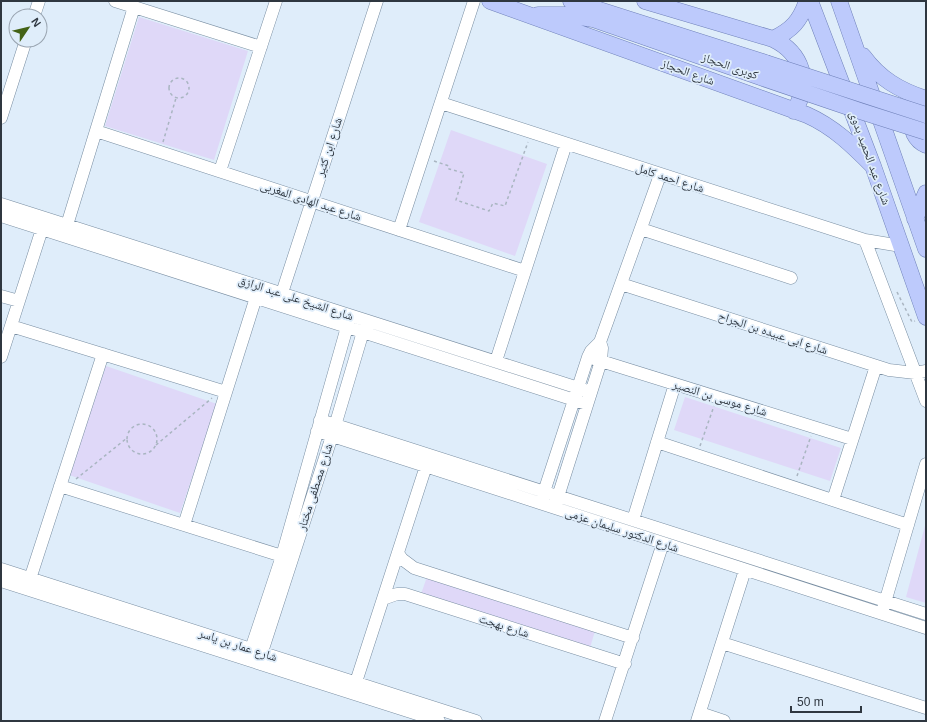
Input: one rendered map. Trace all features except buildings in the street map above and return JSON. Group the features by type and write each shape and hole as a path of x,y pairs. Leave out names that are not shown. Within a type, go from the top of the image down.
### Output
{"main road":[{"name":"شارع الحجاز","path":"490,1 820,120 842,135 873,166"},
{"name":"كوبرى الحجاز","path":"571,1 765,71 860,111 926,132"},
{"path":"646,1 676,6 773,39 788,48 794,54 802,70 804,78 802,95 794,111"},
{"path":"773,39 794,26 802,15 807,1"},
{"name":"شارع عبد الحميد بدوى","path":"810,1 873,166 901,246 919,320"},
{"name":"شارع عبد الحميد بدوى","path":"839,1 926,249"},
{"name":"كوبرى الحجاز","path":"531,16 563,15 593,19 765,71 926,115"},
{"path":"855,45 869,64 888,82 926,101 916,110 912,120 916,136 926,145"},
{"path":"915,219 926,193"}],"street":[{"path":"115,1 261,47"},
{"path":"220,171 276,1"},
{"name":"شارع ابن كثير","path":"282,293 377,1"},
{"path":"399,230 474,1"},
{"path":"67,225 134,7"},
{"path":"1,118 23,48"},
{"name":"شارع احمد كامل","path":"441,103 865,240 901,246"},
{"name":"شارع عبد الهادى المغربى","path":"96,131 525,272"},
{"path":"496,362 566,144"},
{"path":"543,498 577,387 588,357 595,346 600,342 660,175"},
{"name":"شارع الشيخ على عبد الرازق","path":"1,204 67,225 258,292 347,327 587,404"},
{"name":"شارع الشيخ على عبد الرازق","path":"1,216 258,292 282,293 591,392"},
{"path":"1,357 42,229"},
{"path":"641,229 791,278"},
{"path":"865,240 920,372 926,401"},
{"name":"شارع ابى عبيده بن الجراح","path":"621,284 876,366 902,372 920,372"},
{"path":"184,525 224,391 258,292"},
{"path":"1,296 19,302"},
{"name":"شارع مصطفى مختار","path":"256,650 350,315"},
{"name":"شارع مصطفى مختار","path":"256,650 334,430 367,320"},
{"path":"11,326 224,391"},
{"path":"554,508 601,361 602,348 600,342"},
{"path":"30,579 63,487 103,354"},
{"name":"شارع موسى بن النصير","path":"588,357 852,439"},
{"path":"833,500 876,366"},
{"path":"633,520 674,384"},
{"name":"شارع الدكتور سليمان عزمى","path":"319,426 543,498 554,508 926,628"},
{"name":"شارع الدكتور سليمان عزمى","path":"334,430 426,466 543,498 558,496 926,614"},
{"path":"657,442 908,525"},
{"path":"882,614 926,464"},
{"path":"356,682 426,466"},
{"path":"63,487 282,556"},
{"path":"605,721 663,543"},
{"path":"398,553 402,559 414,568 633,638"},
{"name":"شارع عمار بن ياسر","path":"1,569 476,721"},
{"path":"724,721 699,717 745,570"},
{"name":"شارع عمار بن ياسر","path":"1,581 440,721"},
{"name":"شارع بهجت","path":"383,599 397,594 405,594 624,664"},
{"path":"722,643 926,708"}],"path":[{"path":"181,79 187,84 188,91 183,97 176,98 170,93 169,86 174,80 181,79"},
{"path":"160,152 176,98"},
{"path":"423,158 449,166 449,169 463,173 456,200 489,211 493,203 505,206 532,133"},
{"path":"899,296 919,320"},
{"path":"127,438 130,447 136,453 146,454 224,391"},
{"path":"696,455 717,397"},
{"path":"63,487 127,438 134,427 143,424 152,428 157,436 156,445"},
{"path":"794,487 814,427"}],"shaded area":[{"path":"139,17 248,51 214,160 105,126"},
{"path":"451,130 547,164 515,256 419,222"},
{"path":"106,366 217,404 180,513 69,475"},
{"path":"685,397 841,448 830,481 674,430"},
{"path":"926,522 926,603 906,597"},
{"path":"428,574 595,631 589,651 421,594"}]}
